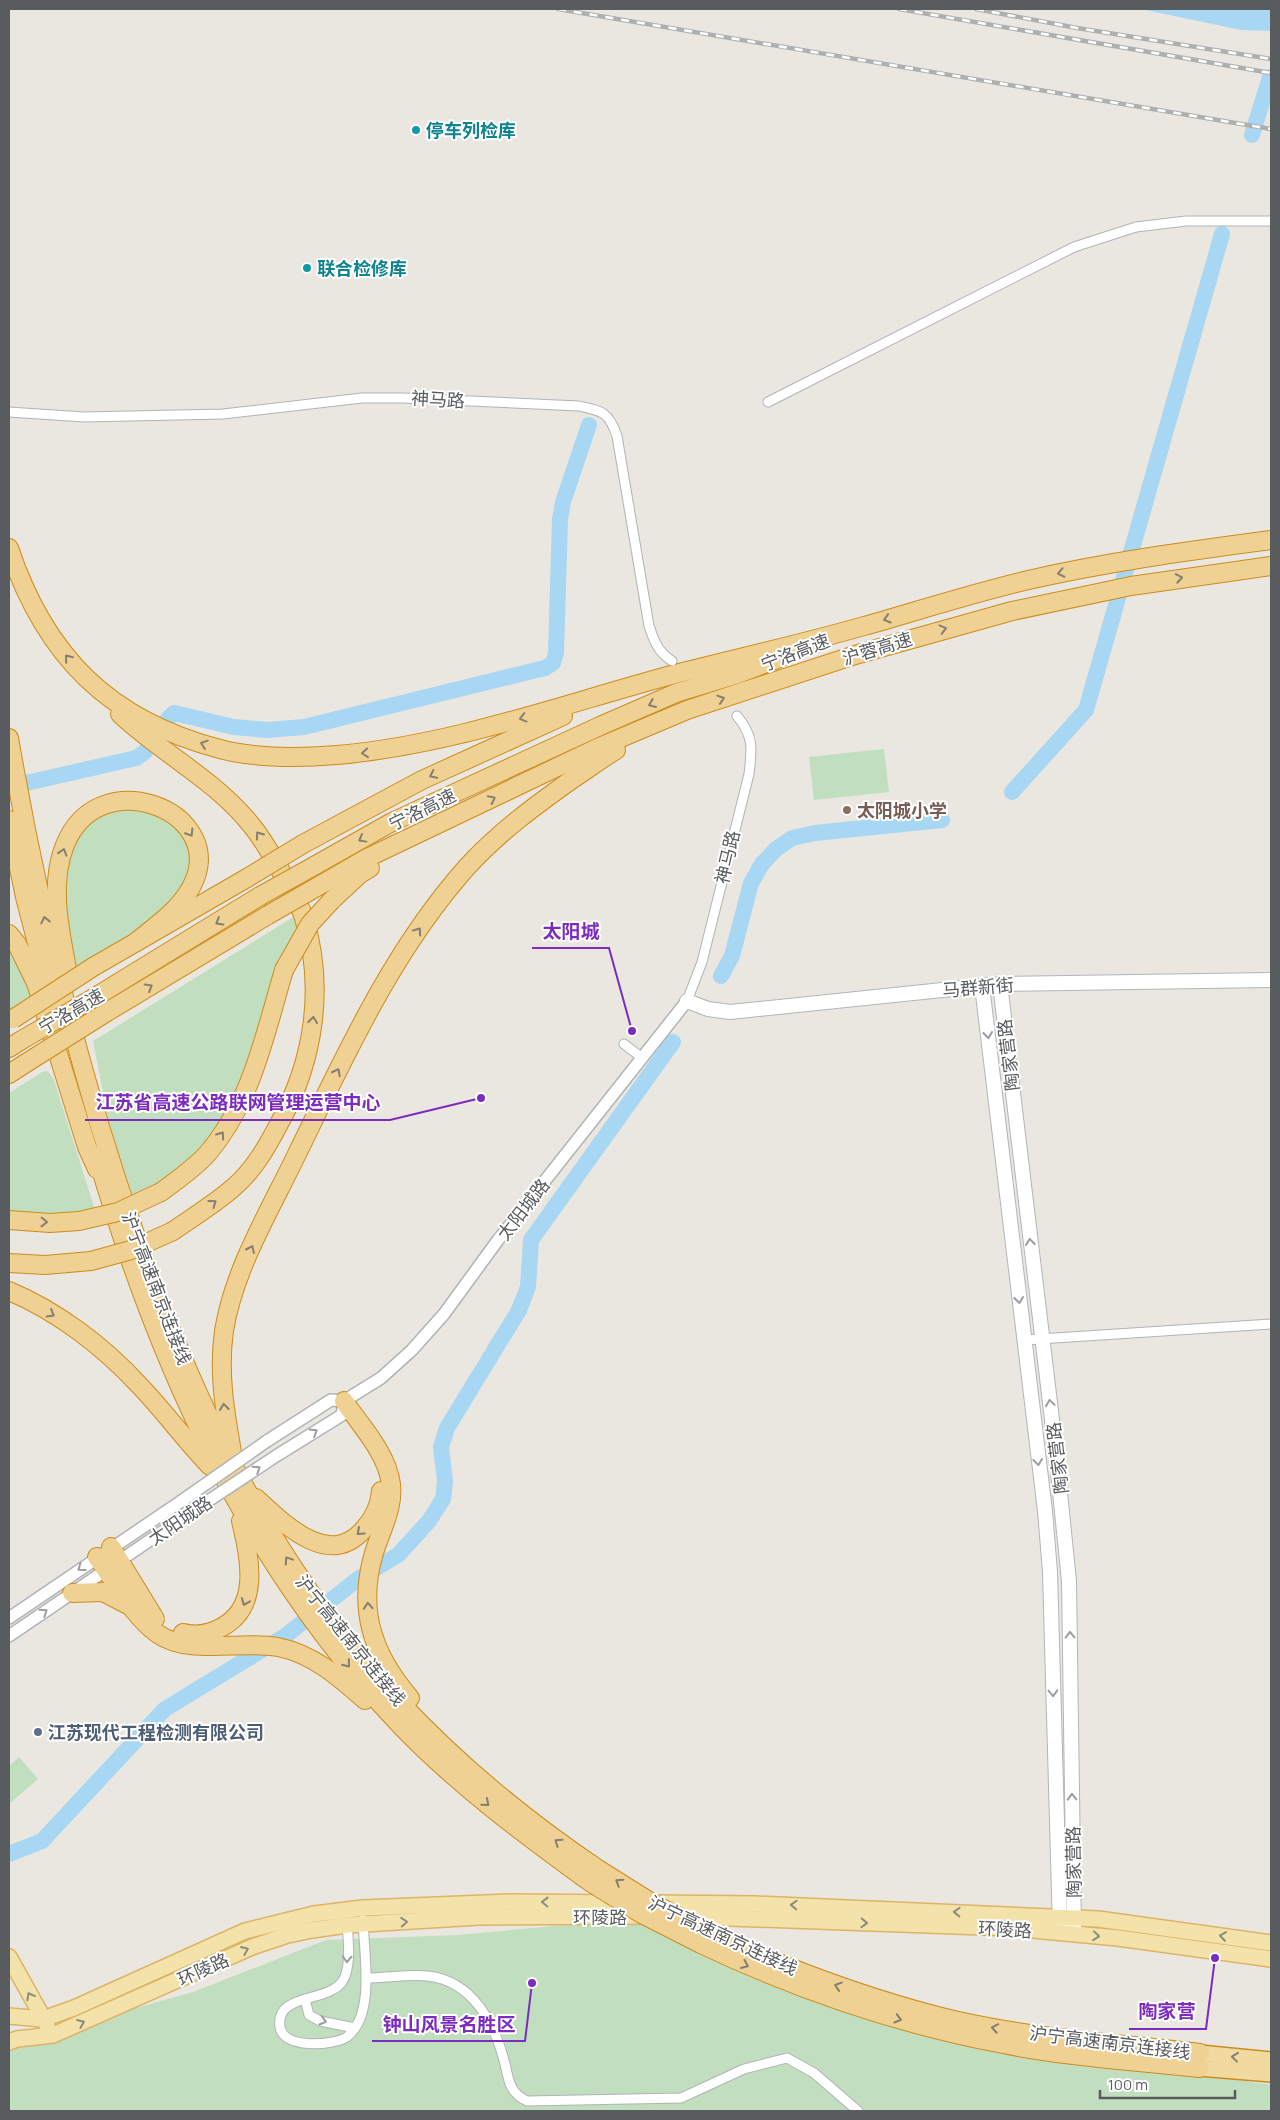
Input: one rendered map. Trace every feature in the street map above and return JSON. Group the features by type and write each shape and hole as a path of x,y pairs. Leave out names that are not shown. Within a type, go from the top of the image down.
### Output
{"highway":[{"name":"沪蓉高速","path":"862,627 1024,581 1108,564 1271,540"},
{"path":"9,548 32,604 45,627 69,660 92,686 143,727 161,749 231,804 252,825 268,848 304,916 314,972 316,998 311,1037 298,1088 266,1149 235,1187 173,1231 131,1250 91,1261 45,1265 9,1263"},
{"name":"沪蓉高速","path":"448,820 597,748 687,710 846,658 932,632 1012,611 1103,591 1271,566"},
{"path":"143,727 170,732 221,750 263,756 312,757 380,751 478,730 671,668 862,627"},
{"name":"宁洛高速","path":"14,1044 260,896 392,822 676,693 735,675 862,627"},
{"path":"10,1021 93,967 303,844 374,805 478,753 671,668"},
{"path":"233,1479 221,1368 224,1331 231,1300 260,1228 350,1046 380,992 413,937 440,900 468,866 499,836 533,806 601,759 687,710"},
{"name":"沪宁高速南京连接线","path":"9,738 18,794 58,981 77,1055 165,1315 233,1479 237,1503 270,1559 322,1621 358,1677 403,1728 467,1788 509,1822 594,1875"},
{"path":"99,1124 58,921 59,871 65,845 72,831 98,808 112,802 125,800 137,800 153,805 182,822 196,845 198,863 195,879 184,898 166,918 136,942"},
{"name":"沪宁高速南京连接线","path":"9,820 46,984 109,1197 171,1367 233,1479 282,1551 309,1604"},
{"path":"9,1220 50,1223 79,1221 118,1212 161,1192 207,1154 223,1133 249,1084 284,970 310,924 360,874 448,820"},
{"name":"宁洛高速","path":"9,1074 107,1012 268,915 367,858 448,820"},
{"path":"9,934 17,944 36,983 87,1147 109,1197"},
{"path":"9,1291 23,1297 69,1325 106,1352 139,1384 190,1445 233,1479 287,1527 310,1540 332,1544 346,1542 359,1536 376,1513 381,1485 378,1470 339,1405"},
{"path":"339,1405 379,1452 391,1482 392,1500 367,1580 367,1607 371,1630 378,1652 391,1674 451,1745 517,1811"},
{"path":"109,1559 154,1618 171,1630 189,1635 208,1633 227,1625 240,1613 248,1594 250,1574 237,1503"},
{"path":"109,1559 133,1608"},
{"path":"72,1593 102,1592 118,1598 133,1608 158,1634 177,1644 189,1646 252,1645 278,1647 314,1661 343,1680 467,1788"},
{"name":"沪宁高速南京连接线","path":"322,1621 369,1668 412,1716 464,1766 640,1913 704,1938 810,1992 940,2031 1013,2046 1199,2060"},
{"path":"1199,2060 1271,2060"},
{"path":"1199,2060 1271,2074"}],"main road":[{"name":"马群新街","path":"687,1001 708,1009 730,1012 1000,984 1271,980"},
{"name":"陶家营路","path":"1000,984 1041,1339 1059,1472 1069,1581 1067,1933"},
{"name":"陶家营路","path":"982,986 1050,1572 1067,1917"},
{"name":"环陵路","path":"13,2040 53,2035 252,1947 346,1918 363,1908 510,1902 755,1904 1067,1917 1271,1943"},
{"name":"环陵路","path":"9,2016 43,2019 83,2004 245,1931 297,1917 346,1918 363,1925 479,1917 711,1916 1011,1928 1067,1933 1271,1959"},
{"path":"9,1957 53,2035"},
{"path":"9,2022 13,2040"}],"street":[{"path":"768,402 1074,247 1136,227 1186,221 1271,221"},
{"name":"神马路","path":"9,412 84,417 223,414 362,398 403,398 579,406 601,411 612,420 617,436 649,626 655,644 671,668"},
{"name":"神马路","path":"687,1001 702,962 748,774 752,748 747,727 737,716"},
{"name":"太阳城路","path":"9,1636 72,1593 109,1559 180,1502 267,1441 339,1405 381,1378 412,1350 444,1314 498,1240 687,1001"},
{"path":"624,1044 641,1057"},
{"path":"1024,1340 1271,1324"},
{"name":"太阳城路","path":"9,1618 187,1515 276,1456 339,1405"},
{"path":"346,1918 347,1962 342,1982 334,1989 287,2006 281,2014 280,2026 282,2035 289,2040 305,2044 335,2041 347,2036 355,2028 360,2018 366,1978 363,1908"},
{"path":"366,1978 427,1976 446,1980 471,1994 488,2019 501,2050 510,2087 518,2096 527,2101 681,2098 744,2069 787,2058 814,2073 858,2111"},
{"path":"305,1999 309,2015 320,2021 355,2028"}],"green space":[{"path":"884,749 889,792 814,800 809,757"},
{"path":"117,808 146,811 172,822 184,837 190,854 191,873 187,884 165,910 136,932 74,967 65,909 65,867 70,849 79,832 93,819"},
{"path":"295,916 299,924 281,958 240,1085 220,1124 197,1151 167,1179 133,1196 109,1123 93,1041"},
{"path":"9,942 32,994 9,1010"},
{"path":"48,1071 54,1080 95,1210 48,1216 9,1213 9,1093 42,1072"},
{"path":"19,1757 38,1779 9,1804 9,1766"},
{"path":"632,1919 1075,2054 1271,2085 1271,2111 9,2111 9,2051 82,2023 193,1992 326,1940 457,1935"}],"water":[{"path":"1141,9 1271,9 1271,31 1241,30"}],"waterway":[{"path":"1252,135 1270,77"},
{"path":"1012,792 1086,710 1222,234"},
{"path":"9,787 136,758 148,749 168,718 174,713 234,727 267,730 304,727 545,668 553,663 556,653 560,519 563,502 589,425"},
{"path":"721,976 732,956 751,883 762,864 776,849 792,838 815,833 942,820"},
{"path":"9,1854 42,1841 165,1709 285,1636 358,1579 398,1555 429,1521 443,1499 445,1481 441,1447 447,1428 519,1310 528,1287 531,1240 673,1042"}],"railway":[{"path":"558,9 1271,129"},
{"path":"899,9 1271,73"},
{"path":"976,9 1077,28 1271,59"}],"place":[{"name":"停车列检库","path":"416,130"},
{"name":"联合检修库","path":"307,268"},
{"name":"太阳城小学","path":"847,810"},
{"name":"太阳城","path":"632,1031"},
{"name":"江苏省高速公路联网管理运营中心","path":"481,1098"},
{"name":"江苏现代工程检测有限公司","path":"38,1732"},
{"name":"陶家营","path":"1215,1958"},
{"name":"钟山风景名胜区","path":"532,1983"}]}
